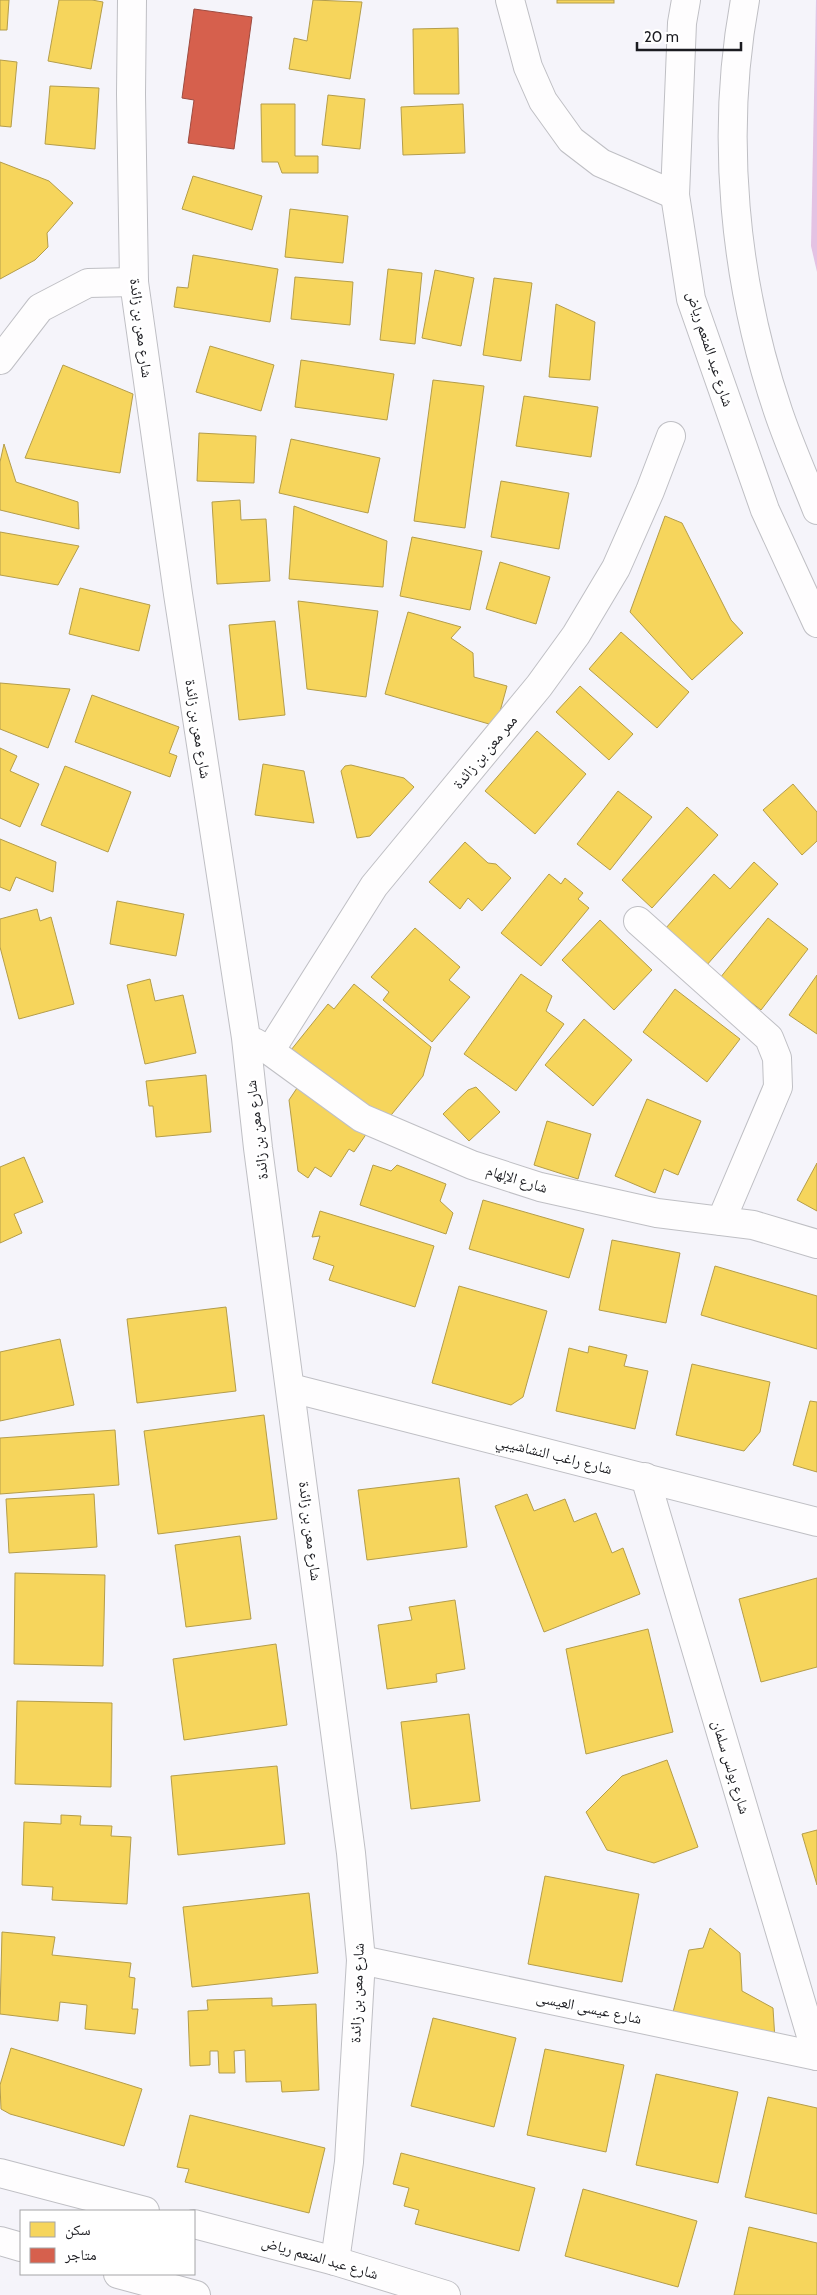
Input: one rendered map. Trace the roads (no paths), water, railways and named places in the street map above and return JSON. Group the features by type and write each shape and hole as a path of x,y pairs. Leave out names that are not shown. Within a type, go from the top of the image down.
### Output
{"street":[{"name":"شارع معن بن زائدة","path":"132,0 131,94 134,282 178,594 246,1038 351,1854 361,1960 349,2162 335,2261"},
{"path":"510,0 528,66 544,102 572,140 601,163 675,195"},
{"name":"شارع عبد المنعم رياض","path":"686,0 682,24 675,195 691,299 765,510 817,623"},
{"path":"745,0 739,35 732,119 738,238 760,352 778,412 817,510"},
{"path":"0,360 40,308 88,283 134,282"},
{"name":"ممر معن بن زائدة","path":"270,1051 374,886 539,686 576,635 616,568 650,491 671,436"},
{"path":"638,921 769,1038 777,1058 778,1087 720,1221"},
{"name":"شارع الإلهام","path":"246,1038 270,1051 362,1118 472,1165 540,1188 657,1213 752,1225 817,1244"},
{"name":"شارع راغب النشاشيبي","path":"291,1388 817,1522"},
{"name":"شارع بولس سلمان","path":"644,1477 817,2056"},
{"name":"شارع عيسى العيسى","path":"361,1960 817,2056"},
{"path":"0,2173 141,2210"},
{"name":"شارع عبد المنعم رياض","path":"195,2224 335,2261 446,2295"},
{"path":"0,2241 20,2247"},
{"path":"122,2275 196,2295"}]}
